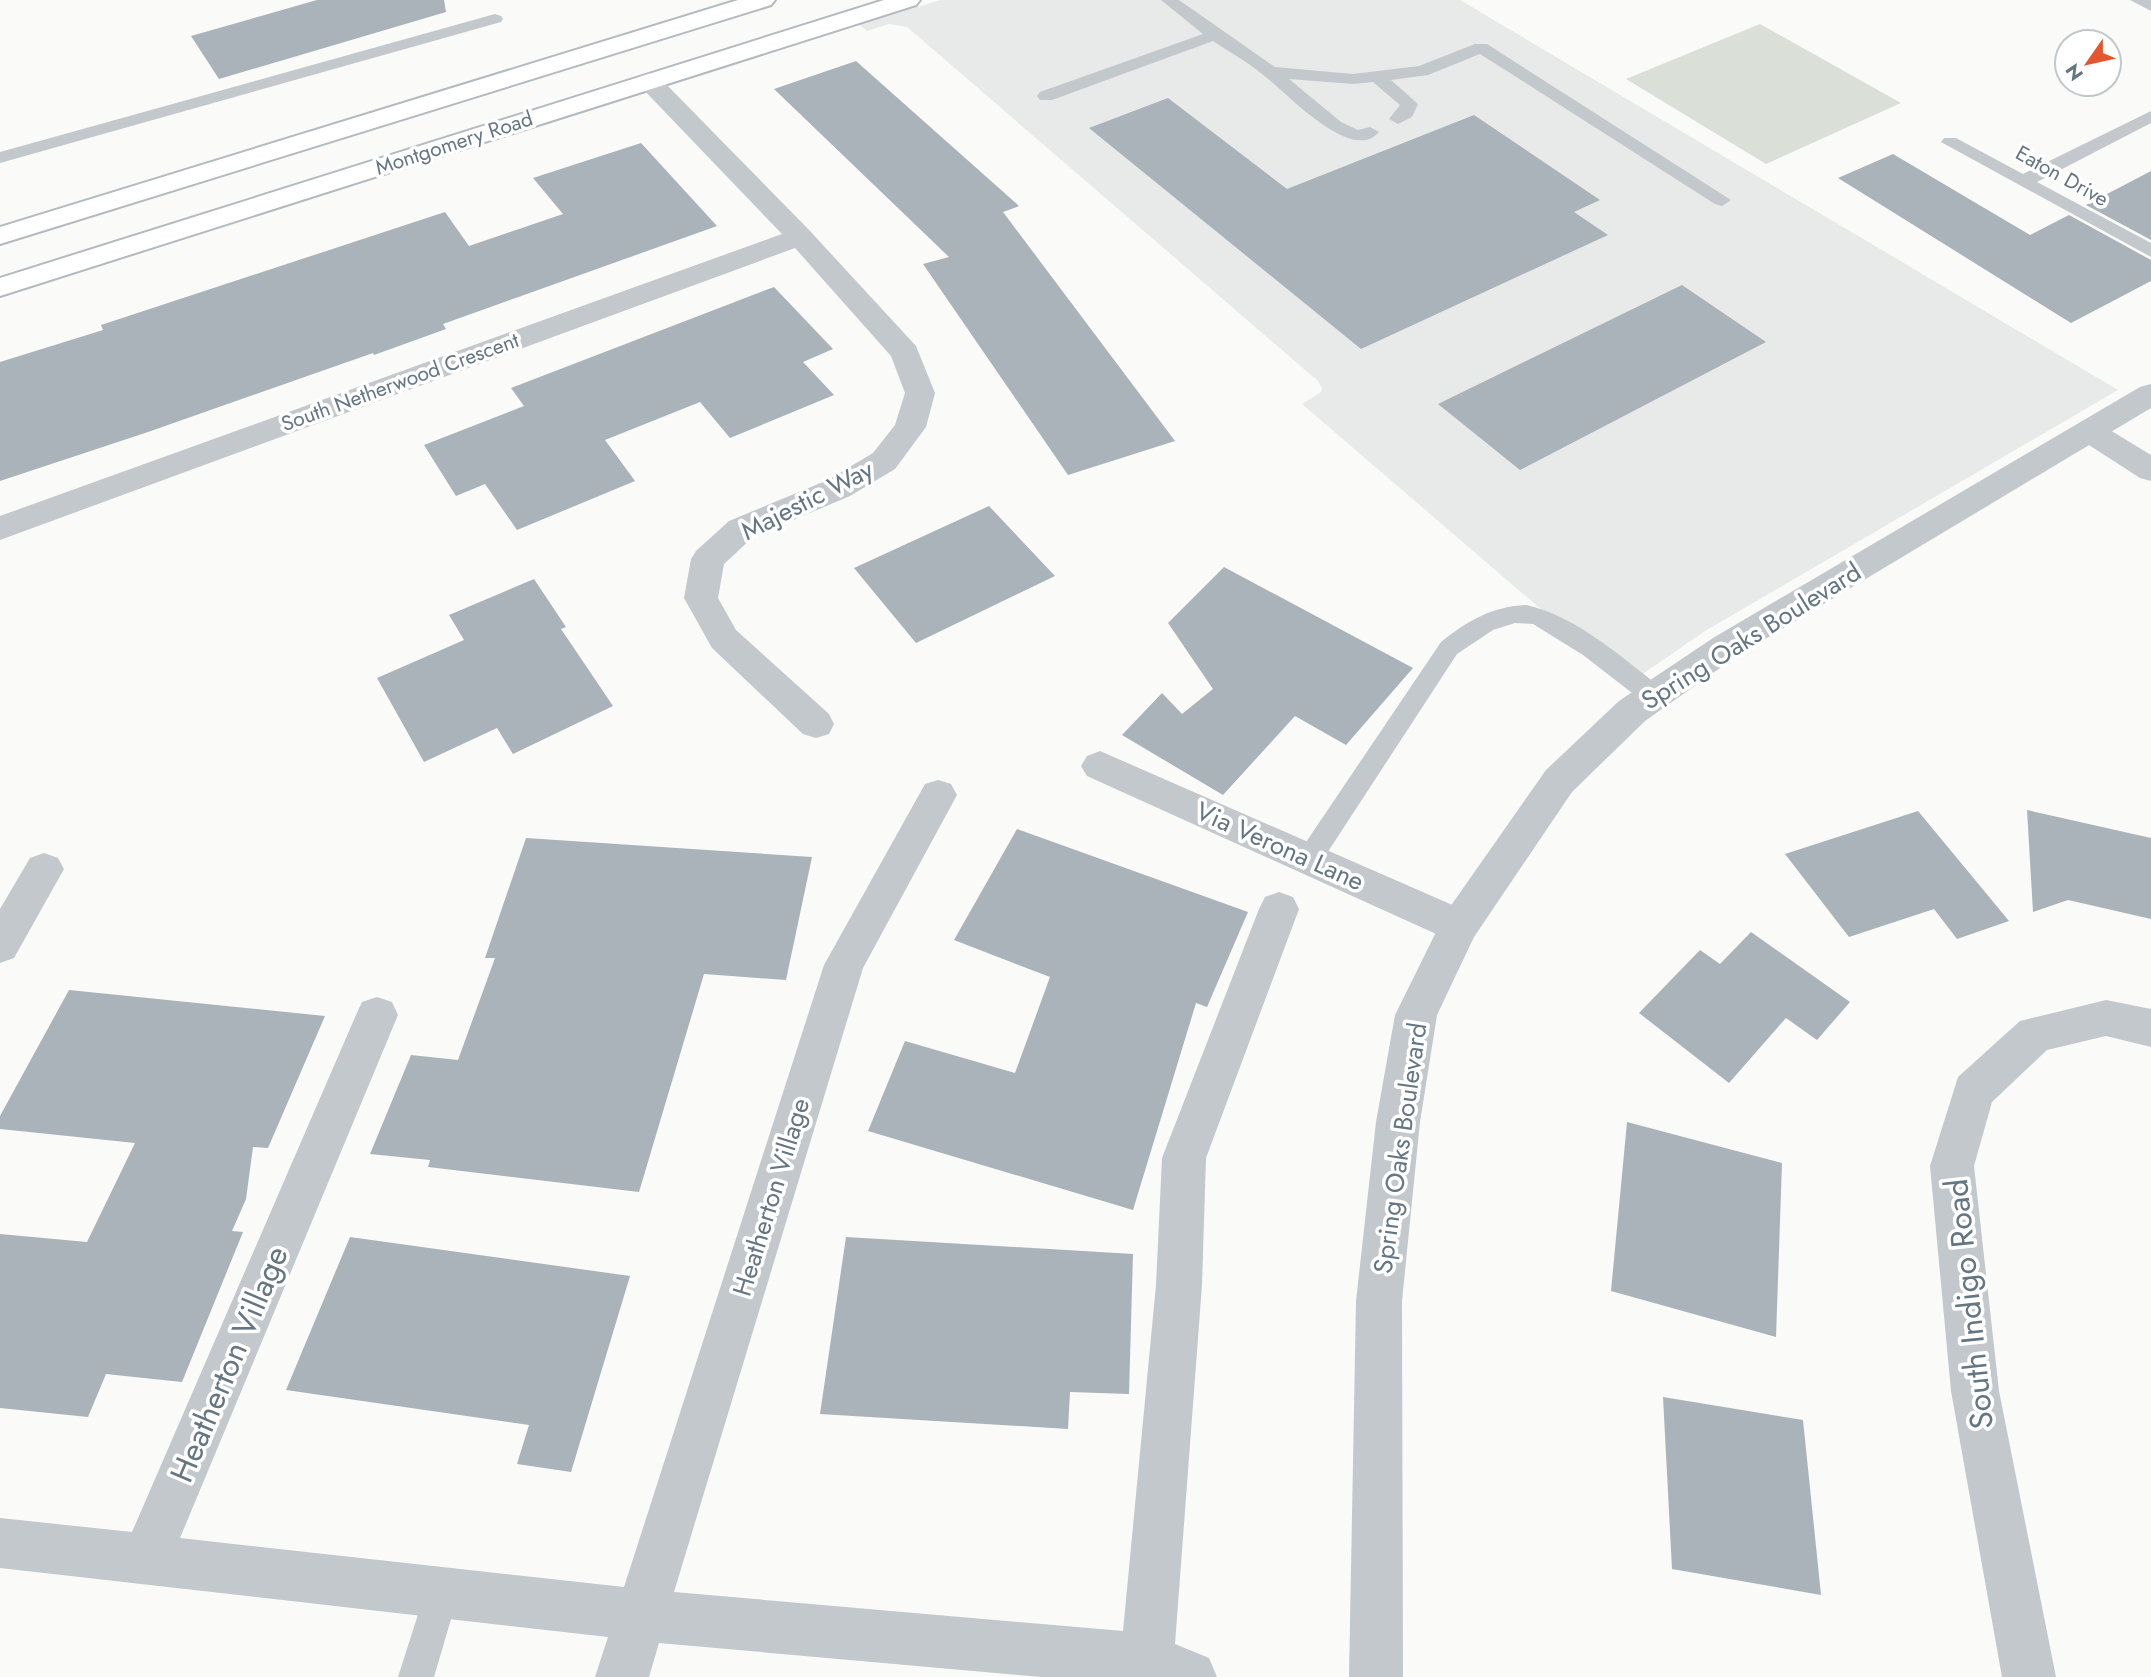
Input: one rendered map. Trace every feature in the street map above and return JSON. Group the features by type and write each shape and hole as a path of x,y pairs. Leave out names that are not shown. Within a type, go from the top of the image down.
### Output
{"main road":[{"name":"Montgomery Road","path":"0,236 763,0"},
{"name":"Montgomery Road","path":"0,287 908,0"},
{"path":"199,173 224,216"}],"street":[{"name":"Majestic Way","path":"649,81 800,237 905,353 919,393 910,427 884,461 839,488 741,529 708,559 701,598 724,639 816,724"},
{"name":"South Netherwood Crescent","path":"0,528 800,237"},
{"name":"Spring Oaks Boulevard","path":"1376,1677 1379,1301 1398,1122 1416,1015 1459,926 1559,781 1632,711 1725,647 2151,394"},
{"path":"2089,431 2151,470"},
{"name":"Via Verona Lane","path":"1100,766 1459,926"},
{"name":"Heatherton Village","path":"622,1677 639,1615 844,965 938,795"},
{"path":"0,946 44,869"},
{"path":"0,1543 639,1615 1169,1669 1184,1158 1279,909"},
{"name":"Heatherton Village","path":"146,1559 377,1015"},
{"name":"South Indigo Road","path":"2029,1677 1975,1391 1952,1166 1973,1091 2035,1034 2106,1018 2151,1028"}],"lane":[{"path":"1170,0 1215,36 1271,72 1335,126 1357,135 1370,132"},
{"path":"2138,0 2151,6"},
{"path":"0,158 495,19"},
{"path":"1046,96 1215,36"},
{"path":"1271,72 1353,79 1422,72 1481,48 1722,200"},
{"path":"1377,76 1409,104 1406,113 1398,119"},
{"path":"2024,181 2151,116"},
{"name":"Eaton Drive","path":"1950,142 2151,251"},
{"path":"1309,859 1449,648 1475,627 1494,619 1530,614 1554,624 1654,696"},
{"path":"416,1677 441,1592"}],"shaded area":[{"path":"940,0 1460,0 2118,390 1705,631 1628,684 1302,404 1321,392 1318,381 907,27 889,24 867,31 860,25"},
{"path":"1760,24 1901,103 1766,164 1626,79"}],"building":[{"path":"317,0 444,0 446,12 219,79 191,36"},
{"path":"856,61 1019,206 1003,212 1175,441 1068,475 923,264 949,257 774,89"},
{"path":"1168,98 1287,189 1474,115 1600,200 1574,212 1608,235 1361,349 1089,128"},
{"path":"641,143 717,226 443,324 446,329 374,355 373,353 0,481 0,362 103,330 101,325 445,212 469,246 563,214 533,178"},
{"path":"1893,154 2030,235 2069,215 2151,260 2151,281 2071,323 1838,178"},
{"path":"2151,171 2151,240 2086,205"},
{"path":"1682,285 1766,342 1520,470 1438,404"},
{"path":"774,287 833,349 803,362 834,395 730,438 700,402 605,440 635,481 517,530 485,484 456,496 424,445 524,406 511,388"},
{"path":"989,506 1055,576 916,643 854,568"},
{"path":"1224,567 1413,668 1346,745 1295,716 1223,795 1122,735 1162,693 1182,714 1213,689 1168,623"},
{"path":"534,579 566,627 561,629 613,706 513,754 497,728 424,762 377,678 464,640 449,615"},
{"path":"2027,810 2151,838 2151,919 2068,900 2033,912"},
{"path":"1918,811 2009,921 1957,939 1934,909 1849,937 1785,854"},
{"path":"1017,829 1248,912 1207,1007 1196,1003 1133,1210 868,1131 905,1041 1015,1073 1050,977 954,940"},
{"path":"526,838 812,857 786,980 704,974 639,1192 428,1167 430,1160 370,1154 411,1055 458,1060 495,958 485,958"},
{"path":"1751,932 1850,1002 1817,1040 1786,1018 1729,1083 1639,1013 1700,950 1720,964"},
{"path":"69,990 325,1016 268,1148 253,1147 246,1199 232,1231 243,1232 182,1382 106,1374 88,1417 0,1408 0,1234 87,1242 135,1143 0,1129 0,1116"},
{"path":"1627,1122 1782,1163 1776,1337 1611,1291"},
{"path":"350,1237 630,1276 571,1472 517,1464 529,1425 286,1390"},
{"path":"846,1237 1133,1254 1129,1394 1070,1392 1068,1429 820,1414"},
{"path":"1663,1397 1803,1420 1821,1595 1672,1569"}]}
